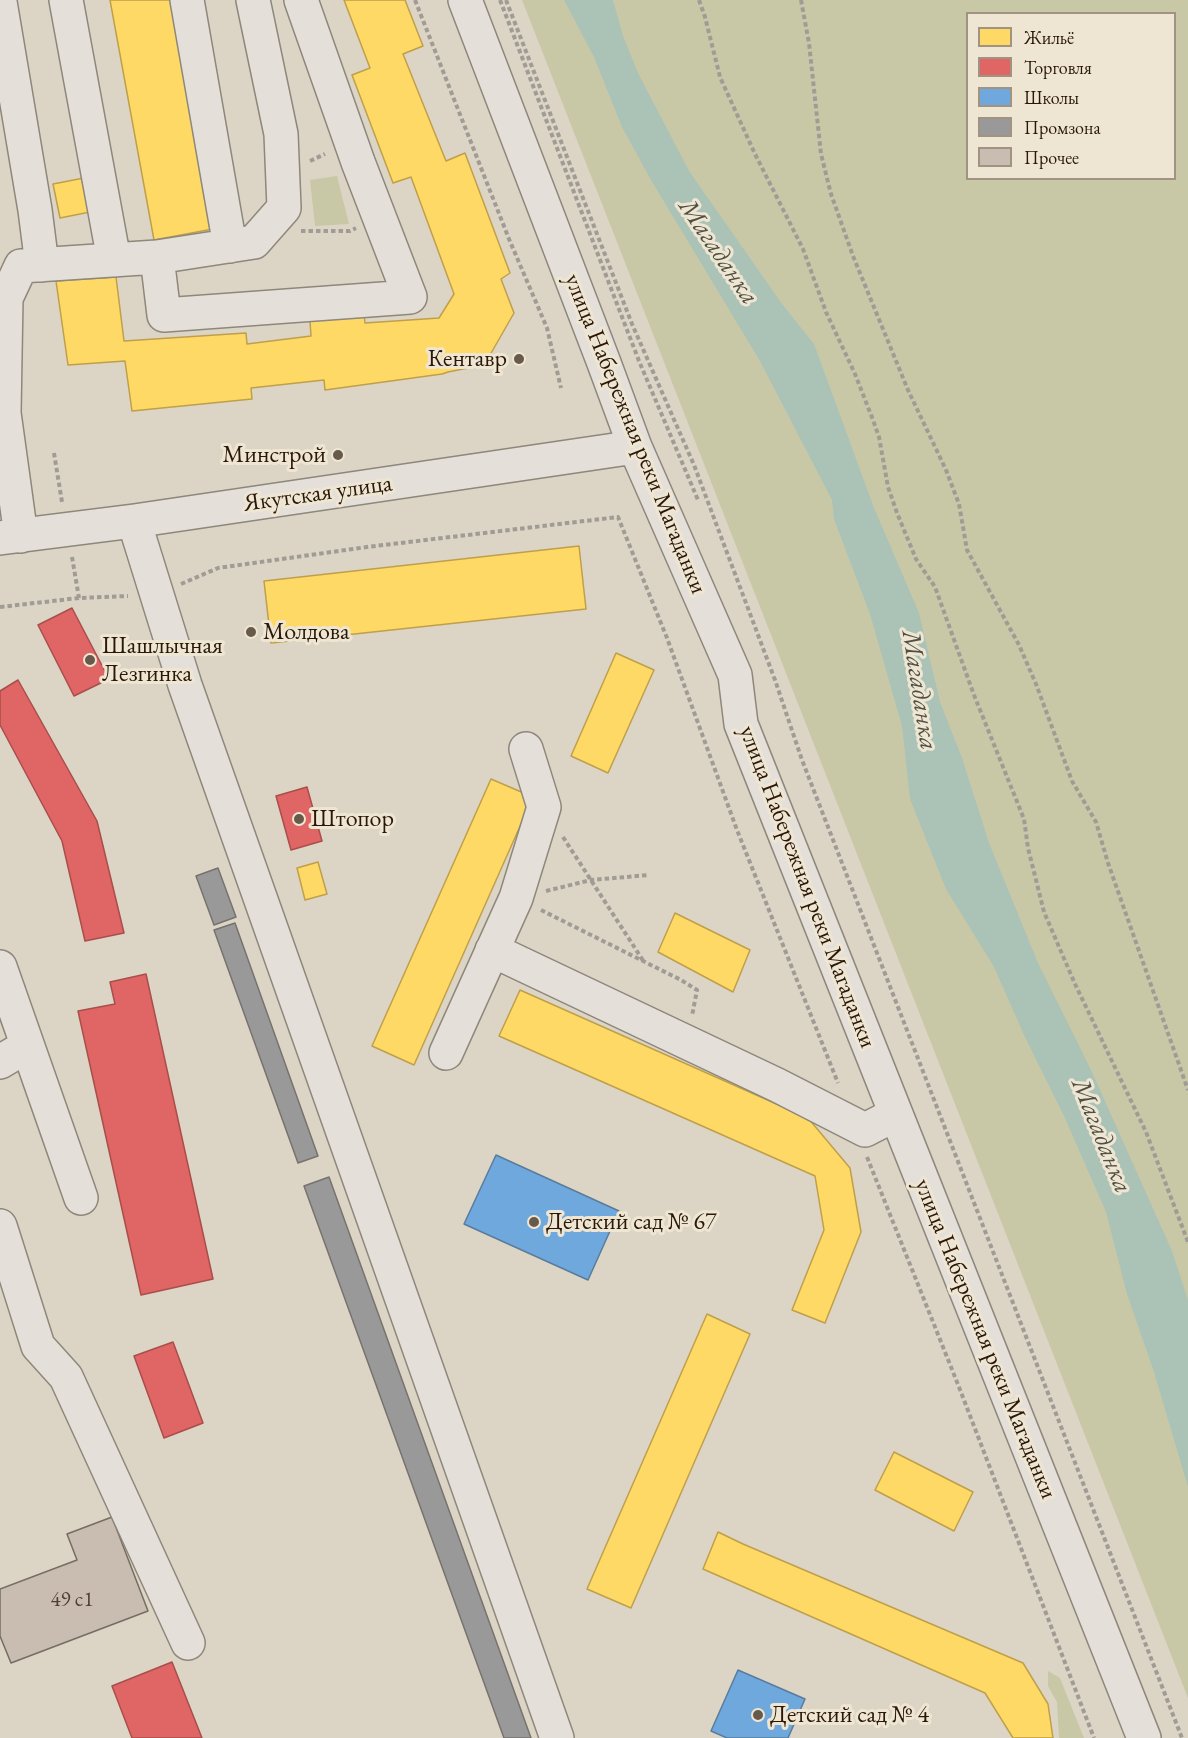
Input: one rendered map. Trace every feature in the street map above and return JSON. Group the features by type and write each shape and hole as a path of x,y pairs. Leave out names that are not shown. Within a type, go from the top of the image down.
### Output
{"street":[{"path":"66,0 114,260"},
{"path":"187,0 230,246"},
{"path":"11,537 9,459 4,413 6,298 21,266 157,257 254,242 284,208 281,134 253,0"},
{"path":"157,257 164,315 410,297 351,143 301,0"},
{"name":"улица Набережная реки Магаданки","path":"465,0 635,447 735,675 741,724 1144,1738"},
{"path":"0,2 42,265"},
{"path":"0,422 9,459"},
{"name":"Якутская улица","path":"11,537 635,447"},
{"path":"134,521 189,696 557,1738"},
{"path":"446,1053 516,897 544,807 526,749"},
{"path":"492,950 777,1085 865,1130 896,1114"},
{"path":"0,967 81,1198"},
{"path":"0,1062 27,1046"},
{"path":"0,1227 38,1346 66,1377 188,1643"}],"path":[{"path":"415,0 509,239 547,328 561,388"},
{"path":"500,0 639,361 698,500"},
{"path":"506,0 633,324 694,465 775,680 802,760 1182,1738"},
{"path":"699,0 720,77 755,154 803,249 826,312 855,374 879,437 888,487 897,513 916,559 935,587 1024,819 1028,849 1044,912 1075,984 1146,1132 1188,1242"},
{"path":"801,0 809,43 821,154 831,194 849,246 908,390 946,470 959,504 967,550 1018,645 1036,684 1072,781 1096,822 1108,863 1188,1090"},
{"path":"282,173 351,143"},
{"path":"268,226 295,231 350,231 380,219"},
{"path":"0,607 79,598 157,595 218,568 367,547 618,517"},
{"path":"544,807 644,962"},
{"path":"516,897 591,880 649,874"},
{"path":"516,897 698,990 687,1042"}],"shaded area":[{"path":"522,0 1188,0 1188,1698"},
{"path":"337,176 349,224 315,226 310,180"},
{"path":"1048,1671 1060,1678 1084,1738 1059,1738 1057,1702 1048,1686"}],"water":[{"name":"Магаданка","path":"564,0 613,0 623,36 638,73 689,171 782,304 814,344 874,508 919,613 940,702 962,758 989,843 1038,963 1092,1072 1172,1251 1188,1300 1188,1487 1154,1372 1127,1294 1106,1212 994,967 946,889 910,799 902,726 870,614 834,519 832,500 760,361 651,180 622,127 594,57"}],"building: Жильё":[{"path":"110,0 171,0 213,229 154,240"},
{"path":"344,0 405,0 423,46 403,54 446,161 465,153 510,273 501,279 514,313 486,362 468,368 442,374 325,390 324,380 251,388 252,399 132,411 125,361 68,365 56,281 116,277 124,341 246,333 247,344 311,336 310,321 364,315 365,323 439,318 454,294 411,177 393,183 352,75 370,68"},
{"path":"89,177 95,211 60,218 53,184"},
{"path":"579,546 586,609 271,643 264,581"},
{"path":"616,653 654,670 608,773 571,756"},
{"path":"491,779 533,797 414,1065 372,1046"},
{"path":"318,862 327,894 305,900 297,868"},
{"path":"675,913 750,950 733,992 658,952"},
{"path":"520,990 808,1118 850,1168 861,1232 825,1323 792,1310 824,1230 815,1176 499,1036"},
{"path":"707,1314 750,1334 631,1608 587,1589"},
{"path":"894,1452 973,1492 954,1531 875,1490"},
{"path":"718,1532 1023,1663 1048,1704 1053,1738 1013,1738 985,1693 703,1569"}],"building: Торговля":[{"path":"72,608 109,679 74,696 38,625"},
{"path":"18,680 97,821 124,933 85,941 62,841 0,725 0,691"},
{"name":"Штопор","path":"307,787 322,841 291,850 276,796"},
{"path":"146,974 213,1279 141,1295 78,1011 115,1004 110,982"},
{"path":"173,1342 203,1423 164,1438 134,1356"},
{"path":"172,1662 202,1738 132,1738 112,1686"}],"building: Школы":[{"name":"Детский сад № 67","path":"496,1155 619,1211 588,1280 464,1224"},
{"name":"Детский сад № 4","path":"738,1670 805,1699 788,1738 727,1738 711,1731"}],"building: Промзона":[{"path":"218,868 236,917 214,925 196,876"},
{"path":"235,923 318,1156 298,1163 214,930"},
{"path":"329,1177 531,1738 504,1738 304,1186"}],"building: Прочее":[{"path":"112,1517 148,1611 11,1663 0,1636 0,1589 77,1560 67,1534"}],"place":[{"name":"Кентавр","path":"519,359"},
{"name":"Минстрой","path":"338,455"},
{"name":"Молдова","path":"251,632"},
{"name":"Шашлычная Лезгинка","path":"90,660"},
{"name":"Штопор","path":"299,819"},
{"name":"Детский сад № 67","path":"534,1222"},
{"name":"Детский сад № 4","path":"758,1715"}]}
